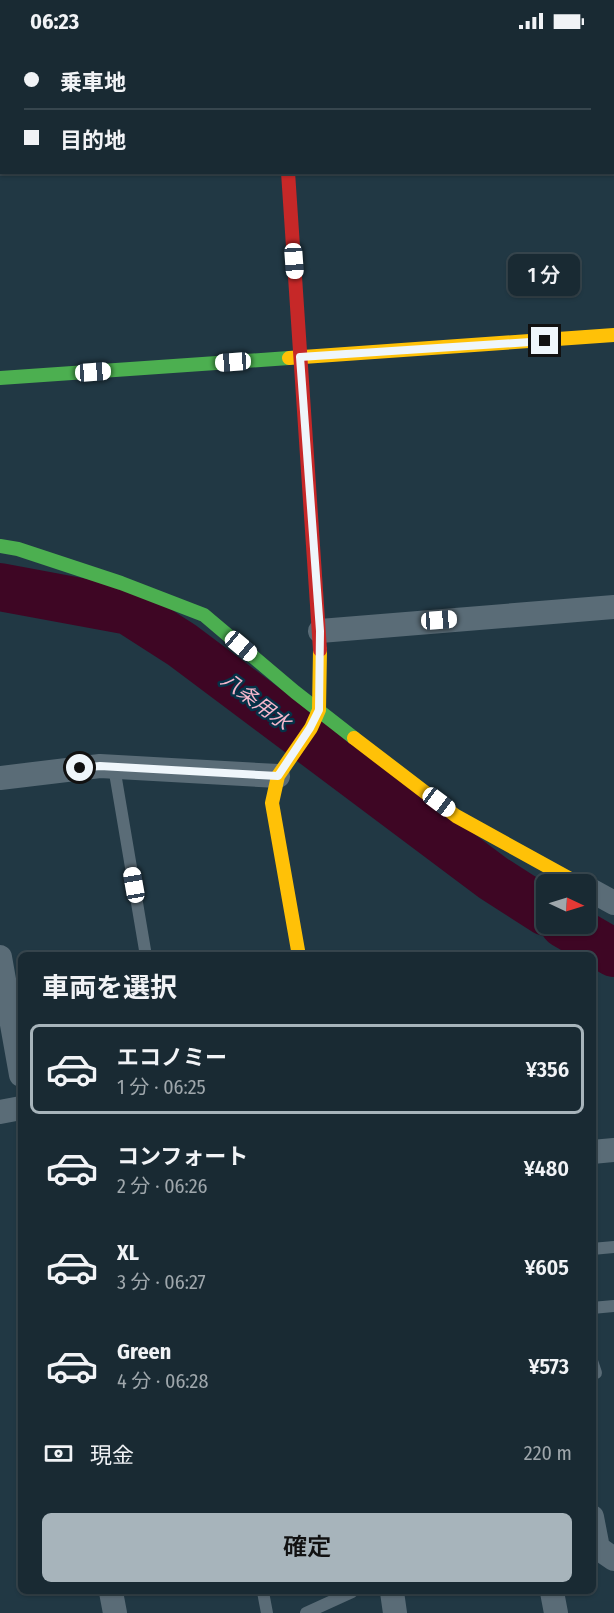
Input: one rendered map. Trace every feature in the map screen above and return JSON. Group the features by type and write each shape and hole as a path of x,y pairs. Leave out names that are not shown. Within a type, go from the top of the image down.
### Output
{"street":[{"path":"288,174 320,631 319,710 310,728 278,776 272,803 298,952"},
{"path":"0,378 614,335"},
{"path":"0,546 18,549 121,583 204,615 319,710 456,816 561,874"},
{"path":"320,631 614,607"},
{"path":"0,778 100,766 278,776"},
{"path":"596,893 614,903"},
{"path":"0,957 18,1058"},
{"path":"0,1112 18,1109"},
{"path":"596,1152 614,1150"},
{"path":"596,1538 598,1548 614,1559"},
{"path":"111,1594 115,1613"},
{"path":"392,1594 395,1613"},
{"path":"552,1594 556,1613"}],"lane":[{"path":"114,767 146,952"},
{"path":"596,1249 614,1247"},
{"path":"596,1308 614,1306"},
{"path":"263,1594 267,1613"},
{"path":"306,1613 348,1594"}],"waterway":[{"name":"八条用水","path":"0,587 129,611 182,645 493,878 536,906"},
{"name":"八条用水","path":"581,934 614,953"}],"traffic: fast":[{"path":"0,378 289,358"},
{"path":"0,546 18,549 121,583 204,615 295,692 354,738"}],"traffic: slow":[{"path":"289,358 614,335"},
{"path":"298,952 272,803 278,776 311,728 319,710 320,650"},
{"path":"354,738 456,816 561,874"}],"traffic: jam":[{"path":"288,174 320,650"}],"route":[{"path":"80,768 100,766 278,776 310,728 319,710 320,631 300,357 545,341"}]}
